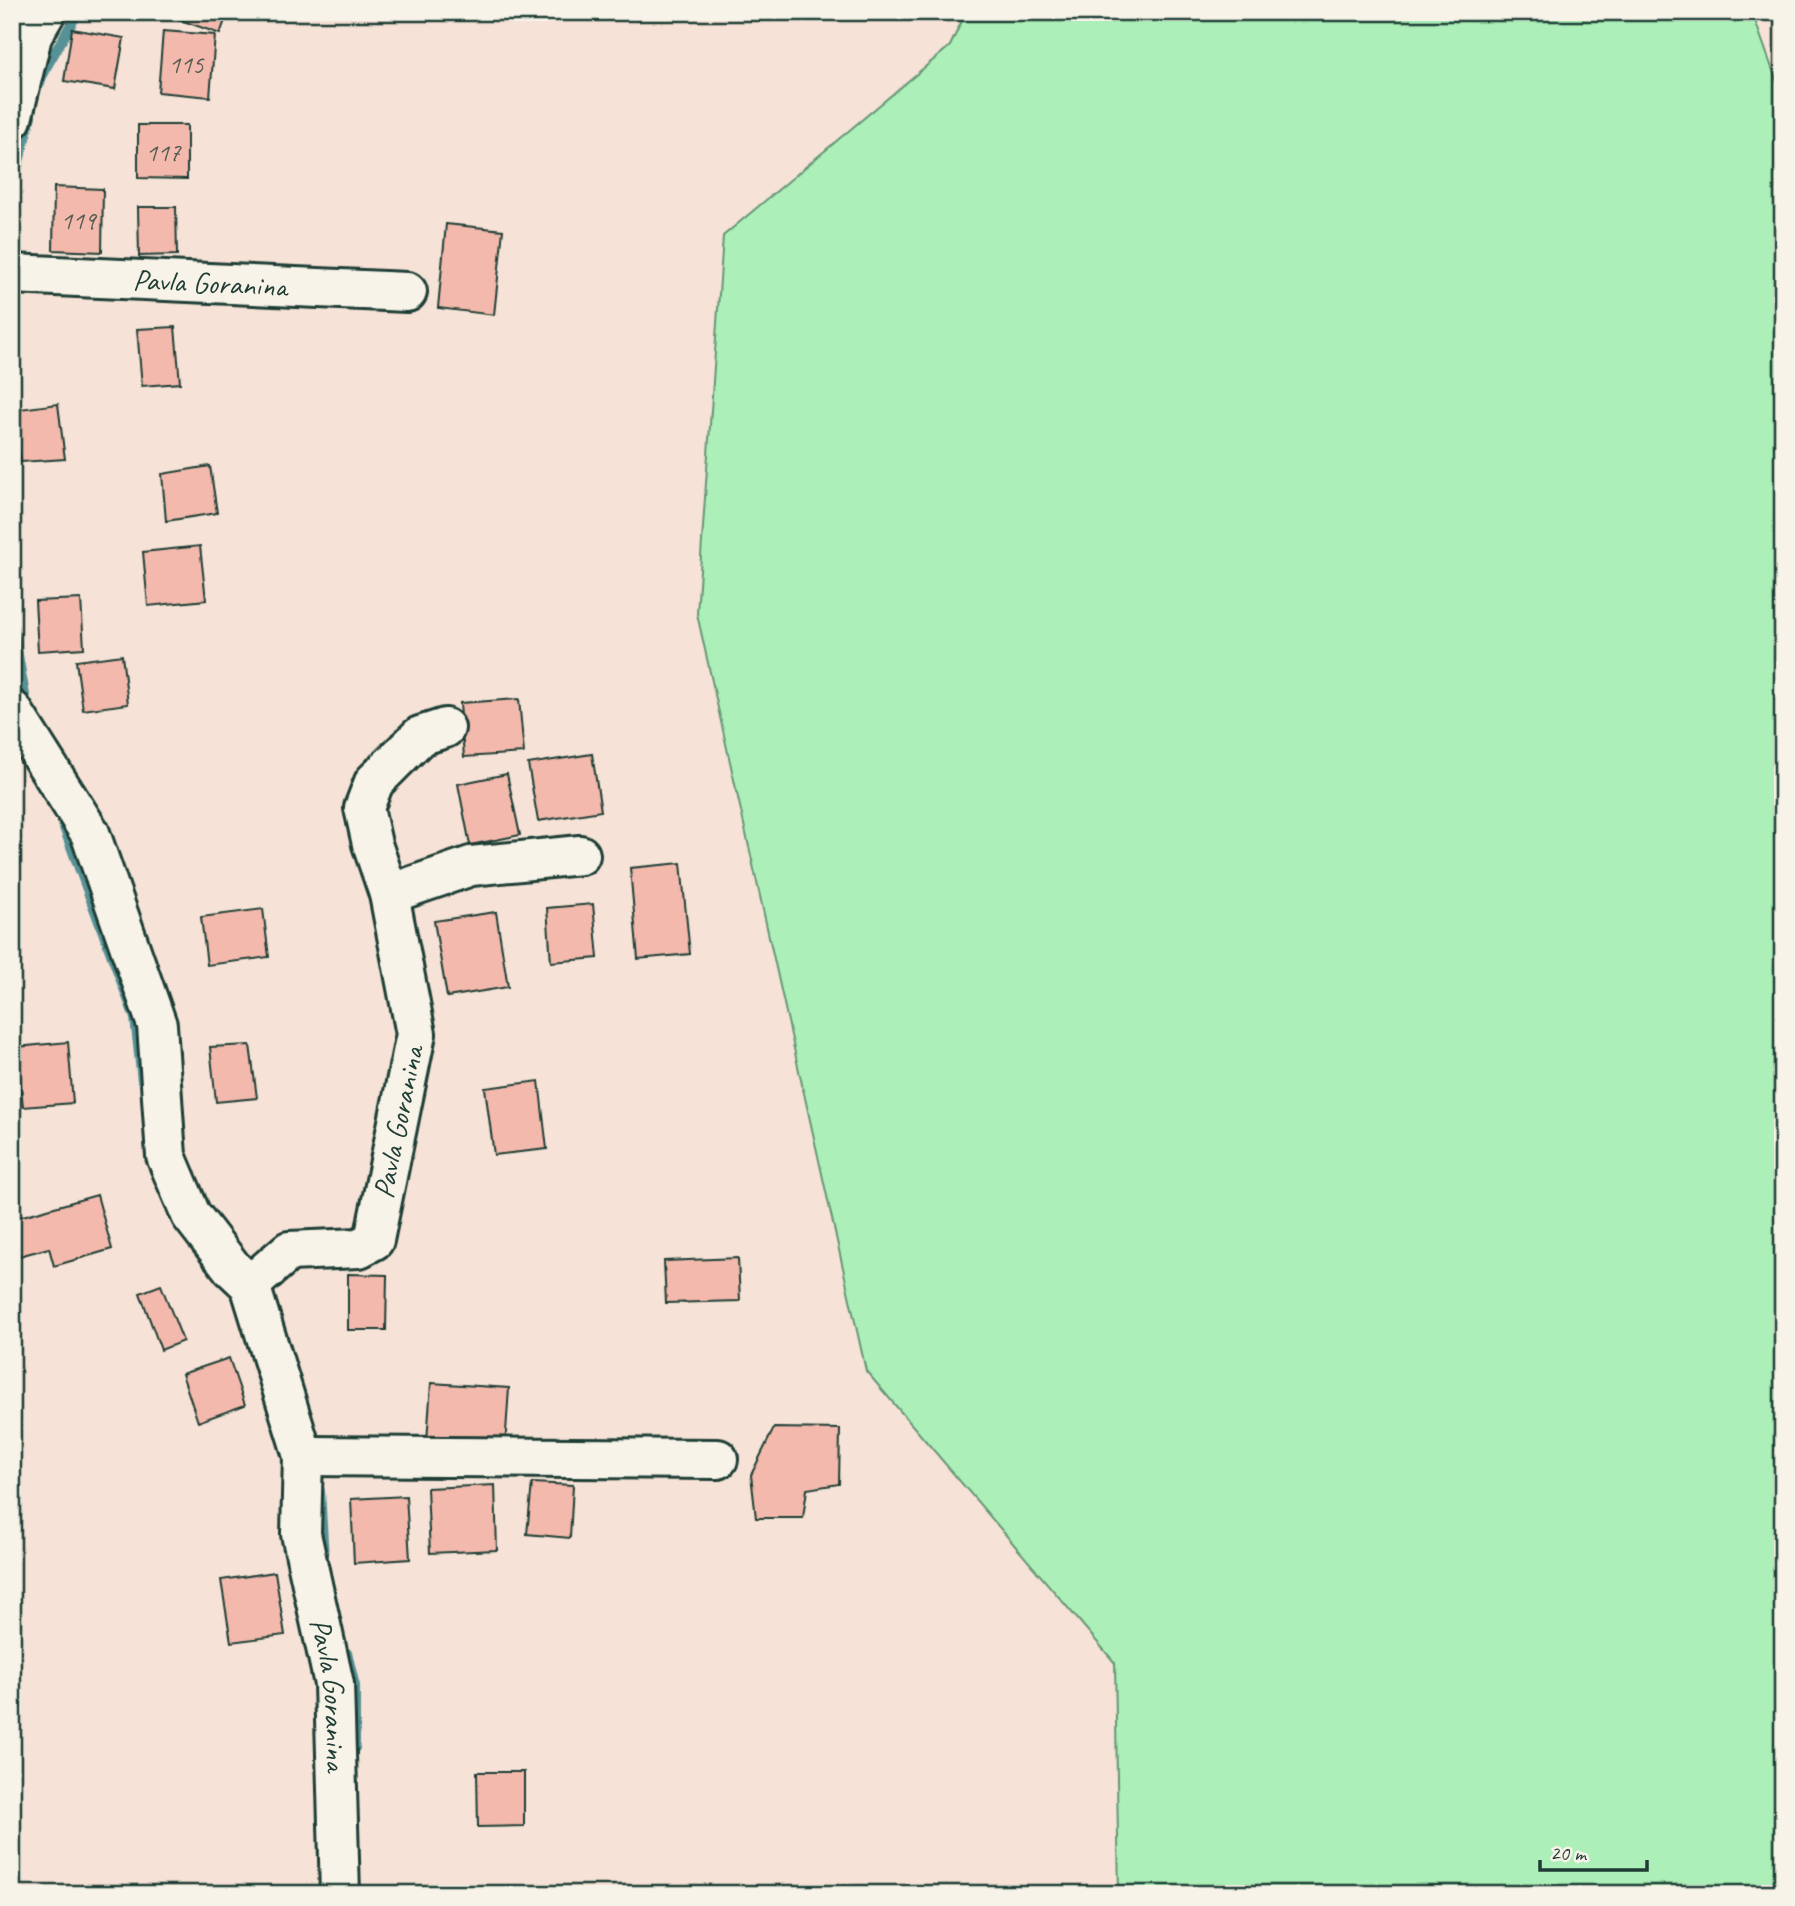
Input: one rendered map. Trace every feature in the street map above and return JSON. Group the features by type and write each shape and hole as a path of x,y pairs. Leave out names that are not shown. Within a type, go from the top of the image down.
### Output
{"street":[{"path":"12,119 32,36 46,12"},
{"name":"Pavla Goranina","path":"12,274 407,292"},
{"name":"Pavla Goranina","path":"12,710 90,833 157,1025 166,1156 191,1215 232,1268 250,1285 303,1456 301,1534 334,1684 340,1894"},
{"path":"445,728 420,736 374,782 365,808 372,845 389,894 471,866 580,855"},
{"name":"Pavla Goranina","path":"250,1285 289,1251 359,1248 374,1240 416,1034 389,894"},
{"path":"303,1456 718,1459"}],"green space":[{"path":"966,12 1752,12 1783,99 1783,1894 1119,1894 1115,1663 866,1371 697,614 723,236 950,46"}],"building":[{"path":"12,12 16,12 23,20 12,30"},
{"path":"167,12 228,12 220,34 166,15"},
{"path":"72,29 124,38 115,89 64,81"},
{"path":"163,31 215,35 210,97 158,92"},
{"path":"138,125 187,125 187,179 138,178"},
{"path":"54,187 103,189 102,252 53,250"},
{"path":"138,207 176,207 177,255 139,256"},
{"path":"446,224 503,230 494,315 438,308"},
{"path":"175,327 180,383 142,386 137,329"},
{"path":"58,404 65,459 21,462 12,410"},
{"path":"210,466 217,513 166,521 162,474"},
{"path":"200,546 206,600 148,606 143,552"},
{"path":"81,599 84,648 38,651 35,601"},
{"path":"122,655 128,704 83,710 76,661"},
{"path":"519,699 524,753 464,757 460,703"},
{"path":"592,754 601,811 538,821 528,764"},
{"path":"507,774 520,835 470,845 458,784"},
{"path":"681,863 690,954 638,959 630,868"},
{"path":"593,904 598,958 551,962 547,908"},
{"path":"263,909 269,957 207,965 201,917"},
{"path":"496,912 508,987 447,997 434,921"},
{"path":"68,1042 73,1103 23,1107 17,1047"},
{"path":"250,1045 257,1098 216,1102 210,1047"},
{"path":"539,1081 547,1149 494,1155 485,1088"},
{"path":"97,1195 112,1249 54,1266 49,1248 19,1256 12,1233 12,1219"},
{"path":"738,1258 740,1301 666,1303 664,1261"},
{"path":"348,1274 387,1275 386,1330 348,1330"},
{"path":"161,1285 183,1341 161,1350 140,1293"},
{"path":"229,1358 245,1405 198,1422 182,1374"},
{"path":"431,1383 509,1388 505,1447 427,1442"},
{"path":"774,1428 840,1429 839,1484 807,1489 803,1518 756,1518 751,1475"},
{"path":"532,1483 573,1485 570,1538 527,1534"},
{"path":"495,1485 497,1550 430,1553 427,1488"},
{"path":"406,1496 410,1559 354,1563 351,1499"},
{"path":"275,1572 285,1635 231,1642 221,1580"},
{"path":"477,1772 524,1772 524,1826 478,1827"}],"waterway":[{"path":"40,84 43,73 78,12"},
{"path":"12,188 31,116"},
{"path":"12,621 28,712"},
{"path":"60,817 135,1018 142,1081"},
{"path":"320,1491 324,1559"},
{"path":"347,1653 355,1686 355,1748"}]}
